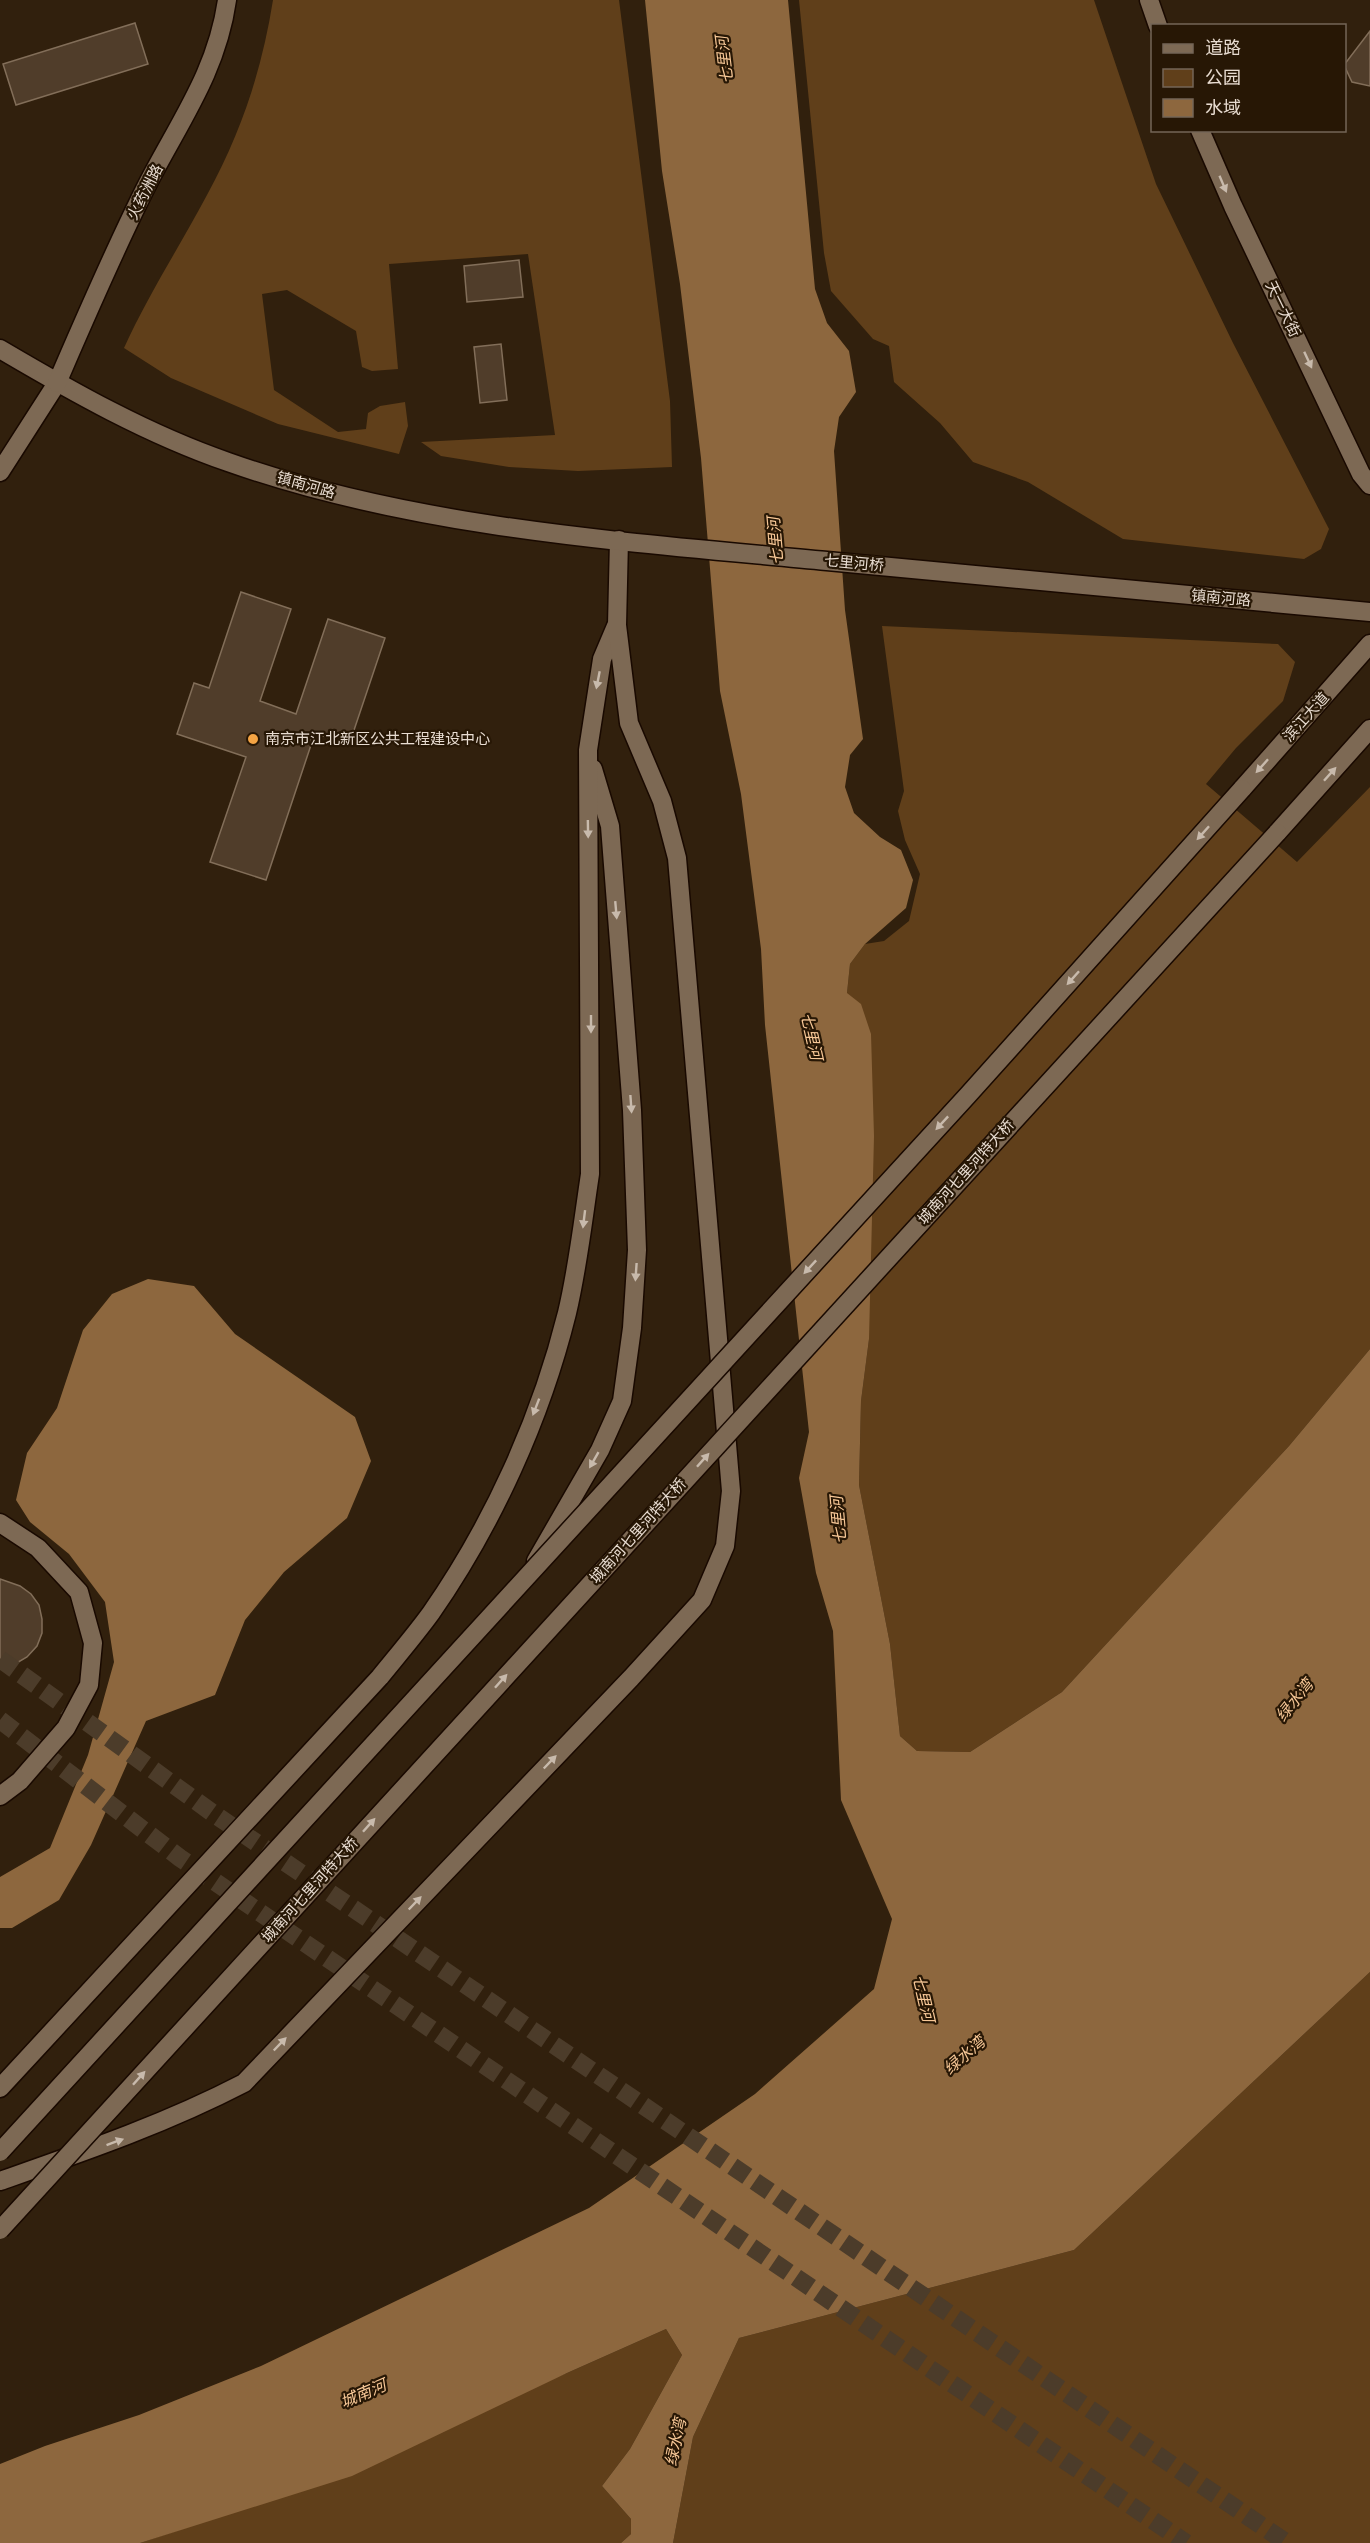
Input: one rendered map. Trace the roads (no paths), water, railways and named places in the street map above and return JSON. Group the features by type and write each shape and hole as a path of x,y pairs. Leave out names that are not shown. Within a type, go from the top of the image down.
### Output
{"street":[{"name":"火药洲路","path":"0,472 57,383 147,184 209,70 224,23 227,0"},
{"path":"1149,0 1157,24"},
{"name":"天一大街","path":"1201,132 1233,206 1362,474 1370,485"},
{"name":"镇南河路","path":"0,349 119,417 228,462 342,496 476,522 637,543"},
{"path":"0,2181 122,2139 199,2106 244,2083 631,1678 702,1600 725,1546 731,1491 677,858 662,801 629,723 617,625 619,540"},
{"name":"七里河桥","path":"637,543 1071,584"},
{"name":"镇南河路","path":"1071,584 1370,612"},
{"path":"0,2088 380,1677 430,1614 480,1534 518,1454 549,1373 567,1313 581,1241 590,1174 588,750 602,659 617,625"},
{"name":"滨江大道","path":"530,1572 968,1095 1370,644"},
{"name":"城南河七里河特大桥","path":"0,2230 1370,729"},
{"path":"0,2152 530,1572 600,1450 622,1401 632,1328 637,1250 631,1099 610,826 588,750"},
{"path":"0,1523 38,1548 79,1592 93,1643 89,1685 66,1728 20,1781 0,1796"}],"water":[{"path":"645,0 788,0 815,289 827,323 849,351 856,392 839,417 834,451 845,610 863,739 850,755 845,787 854,813 880,837 901,850 913,880 906,908 865,944 850,964 847,993 861,1004 871,1034 874,1136 869,1339 861,1401 859,1485 890,1644 900,1736 917,1751 970,1752 1062,1692 1289,1446 1370,1349 1370,1972 1074,2250 739,2338 693,2437 673,2543 621,2543 631,2534 631,2519 602,2486 630,2449 682,2355 666,2329 567,2373 352,2476 140,2543 0,2543 0,2464 45,2446 139,2415 261,2366 589,2208 755,2094 874,1989 892,1919 841,1800 833,1631 816,1573 799,1478 809,1432 765,1025 761,949 741,794 720,691 701,458 680,284 662,171"},
{"path":"148,1279 194,1286 235,1334 355,1417 371,1461 347,1518 284,1572 245,1620 215,1695 146,1721 91,1845 59,1900 12,1928 0,1928 0,1877 50,1848 88,1755 114,1662 105,1602 69,1554 30,1522 16,1500 27,1453 57,1408 83,1330 112,1294"}],"tunnel":[{"path":"0,1659 214,1814 1287,2543"},
{"path":"0,1720 180,1858 1186,2543"}],"place":[{"name":"南京市江北新区公共工程建设中心","path":"253,739"}],"water label":[{"name":"七里河","path":"724,60"},
{"name":"七里河","path":"775,541"},
{"name":"七里河","path":"812,1036"},
{"name":"七里河","path":"838,1520"},
{"name":"绿水湾","path":"1294,1700"},
{"name":"七里河","path":"924,1998"},
{"name":"绿水湾","path":"964,2055"},
{"name":"城南河","path":"363,2393"},
{"name":"绿水湾","path":"675,2442"}]}
